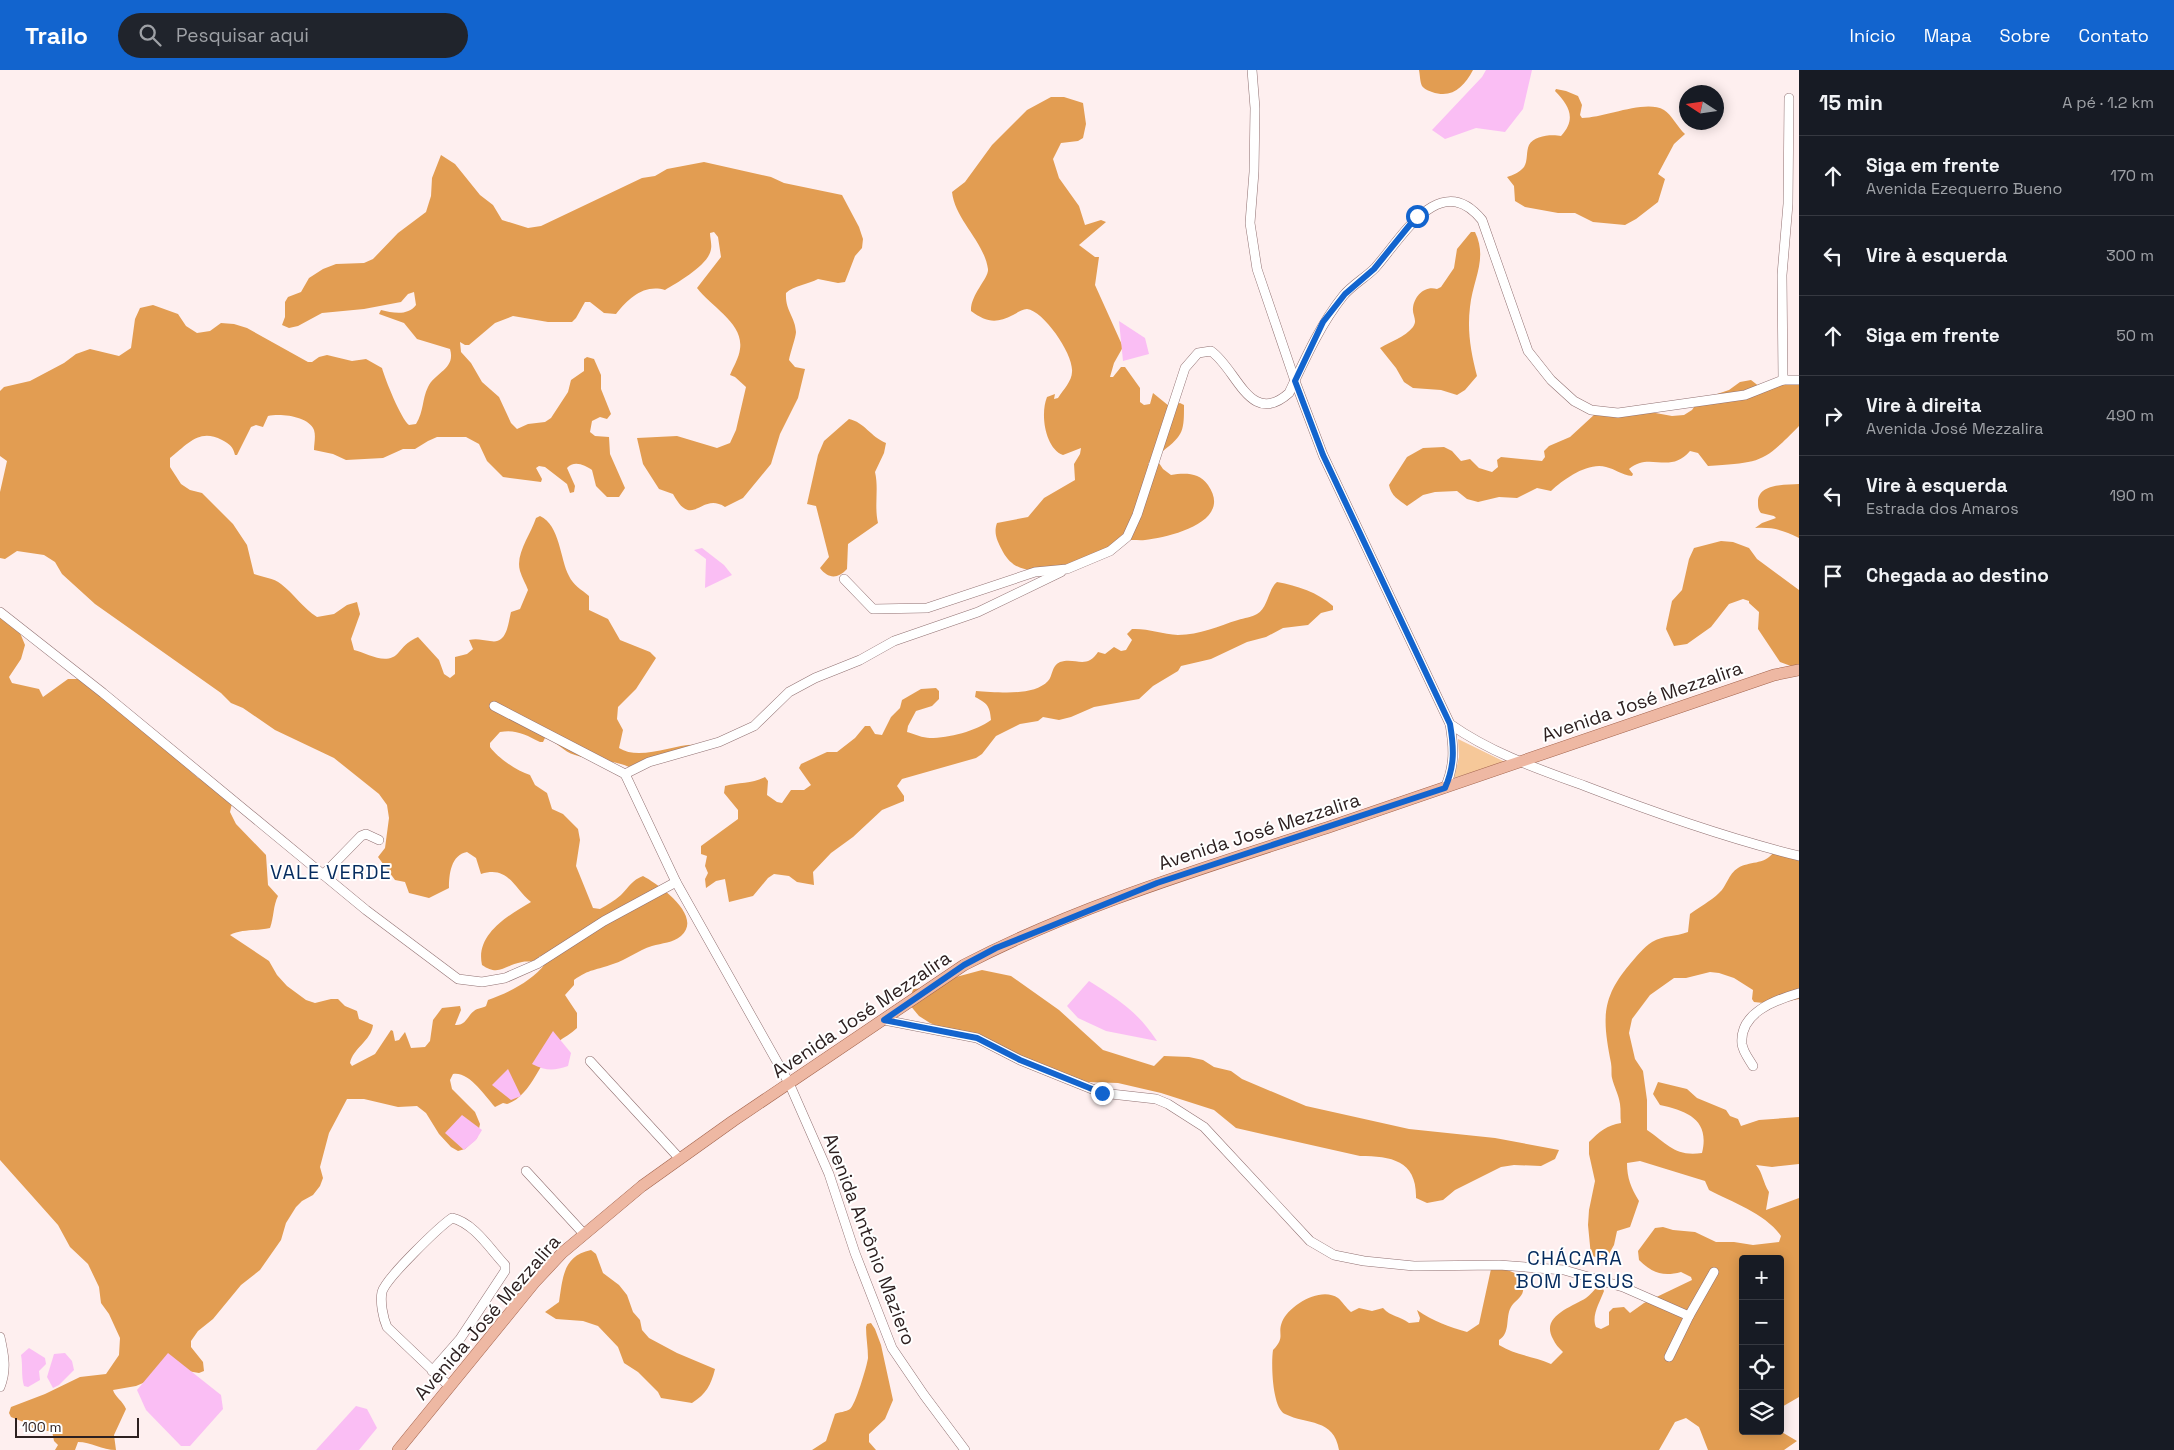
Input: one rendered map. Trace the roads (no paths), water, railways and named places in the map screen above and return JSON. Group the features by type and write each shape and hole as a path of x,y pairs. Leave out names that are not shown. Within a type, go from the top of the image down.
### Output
{"main road":[{"name":"Avenida José Mezzalira","path":"398,1450 534,1283 562,1253 584,1234 642,1186 680,1159 964,965 996,948 1157,883 1445,788 1774,675 1799,670"}],"street":[{"path":"1252,70 1255,108 1254,172 1250,223 1257,269 1295,381 1323,455 1450,724 1454,759 1451,775 1445,788"},
{"path":"1783,380 1782,275 1788,204 1789,98"},
{"path":"494,706 625,774 649,762 719,742 754,726 789,692 815,678 866,656 894,641 978,612 1110,551 1127,537 1137,515 1185,368 1198,353 1211,351 1222,358 1244,392 1254,400 1263,404 1282,399 1289,393 1323,322 1345,294 1374,269 1417,216 1436,204 1456,201 1472,208 1482,220 1528,351 1551,380 1574,401 1591,410 1618,413 1745,395 1783,380 1799,380"},
{"path":"844,579 873,609 927,608 1035,572 1068,569"},
{"path":"0,612 103,693 323,875 450,975 465,981 492,982 536,964 604,921 676,882"},
{"path":"1450,724 1480,744 1520,762 1633,805 1736,840 1799,856"},
{"name":"Avenida Antônio Maziero","path":"625,774 676,882 789,1083 829,1174 855,1252 892,1348 965,1450"},
{"path":"323,875 361,836 366,834 380,840"},
{"path":"1753,1066 1742,1044 1750,1019 1764,1007 1799,993"},
{"path":"884,1020 977,1038 1029,1064 1102,1093 1156,1099 1168,1104 1204,1128 1310,1241 1334,1255 1364,1261 1414,1266 1499,1266 1564,1270 1623,1287 1690,1316"},
{"path":"590,1061 680,1159"},
{"path":"526,1171 584,1234"},
{"path":"432,1371 460,1340 505,1271 505,1265 470,1227 461,1220 452,1218 409,1258 385,1285 382,1294 386,1327 432,1371 449,1386"},
{"path":"1669,1358 1714,1272"},
{"path":"0,1337 5,1366 0,1387"}],"district":[{"name":"VALE VERDE","path":"331,872"},
{"name":"CHÁCARA BOM JESUS","path":"1575,1270"}]}
